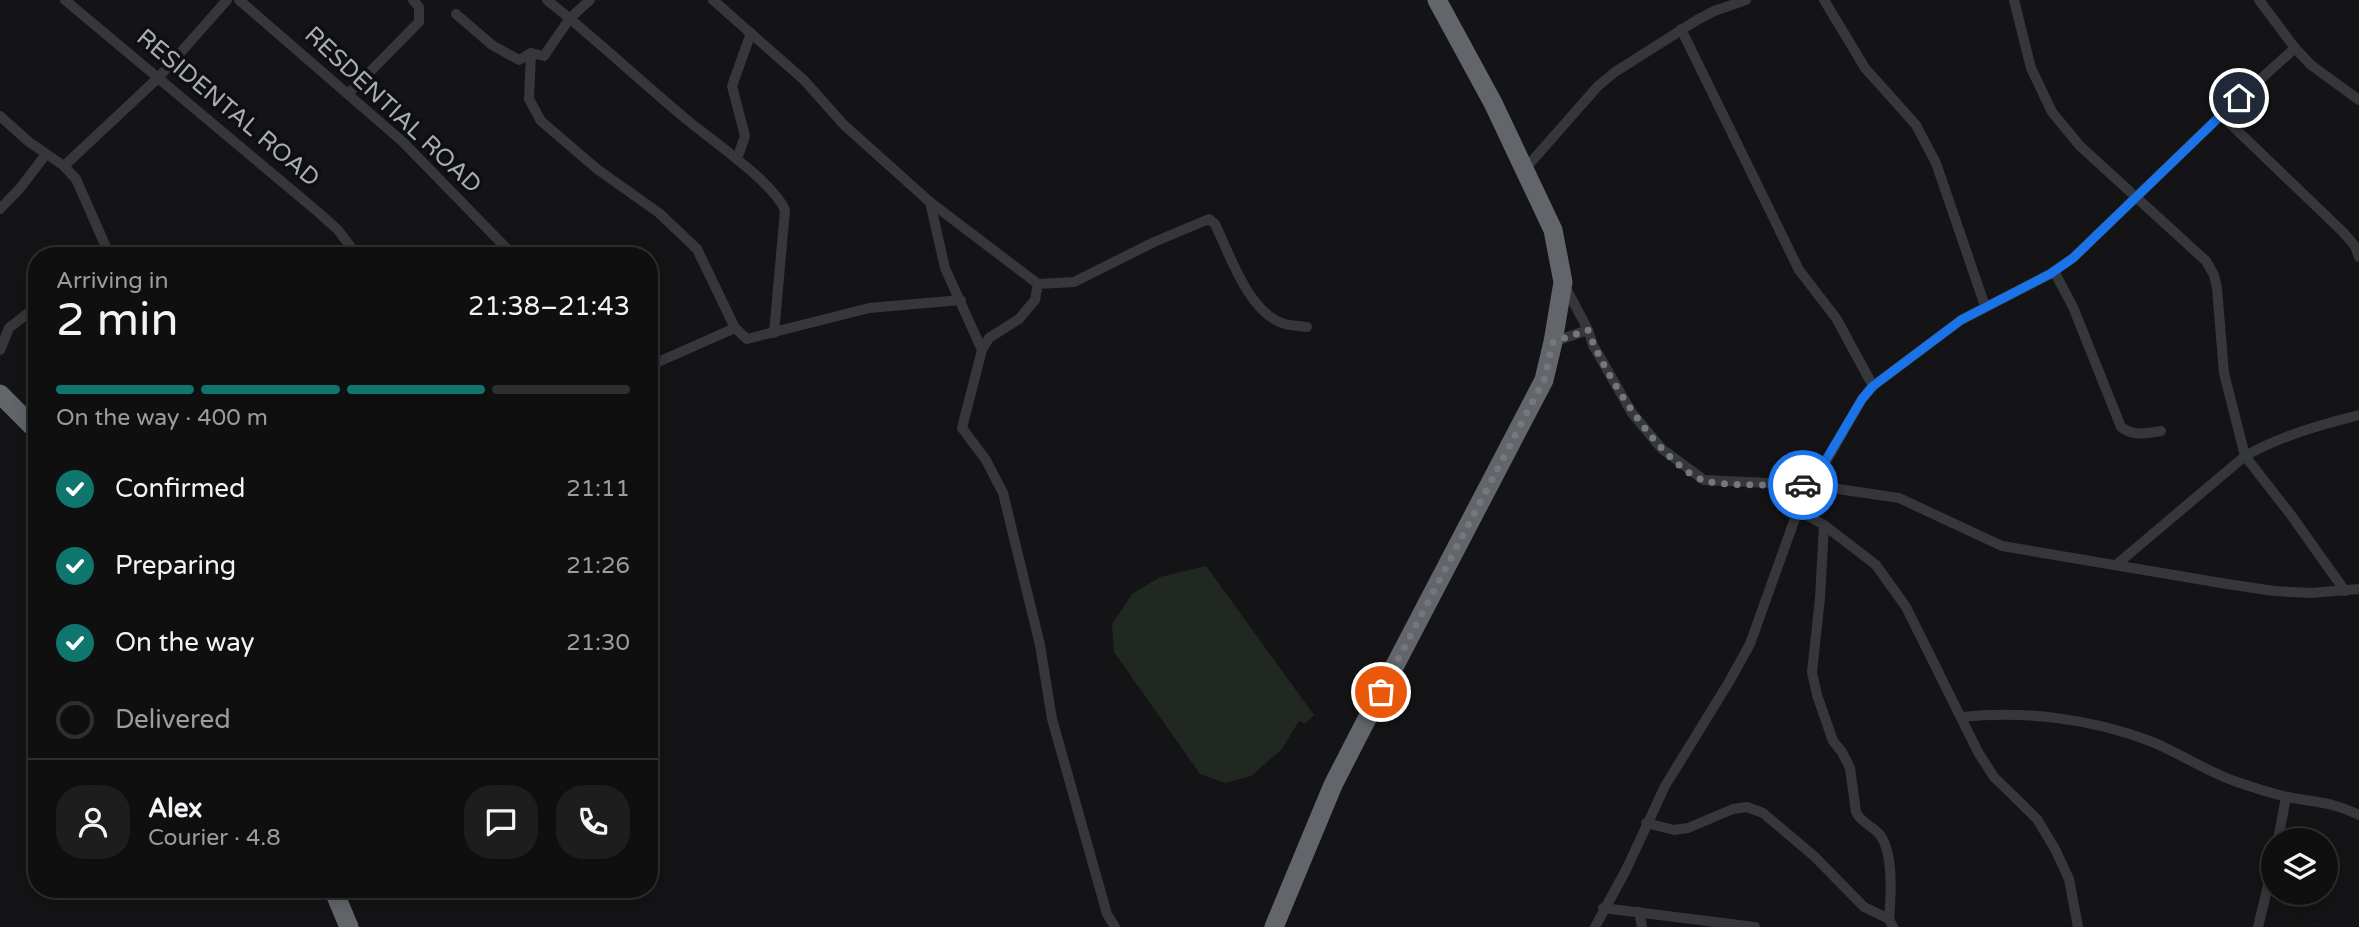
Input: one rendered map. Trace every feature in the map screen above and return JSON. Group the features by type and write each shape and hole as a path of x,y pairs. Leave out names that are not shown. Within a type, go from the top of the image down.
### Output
{"highway":[{"path":"1274,927 1334,785 1544,380 1553,342 1563,282 1553,230 1493,103 1437,0"},
{"path":"0,394 28,422"},
{"path":"337,898 349,927"}],"street":[{"name":"RESIDENTAL ROAD","path":"65,0 318,212 337,229 351,247"},
{"path":"64,166 159,77 227,0"},
{"name":"RESDENTIAL ROAD","path":"239,0 403,142 505,247"},
{"path":"547,0 737,159 779,199 785,209 774,333"},
{"path":"456,14 492,45 519,60 531,53 544,56 570,19 590,0"},
{"path":"713,0 804,80 844,125 930,202 1038,284 1074,282 1154,242 1209,219 1215,224 1248,293 1258,307 1284,324 1307,327"},
{"path":"1525,169 1598,86 1615,72 1681,29 1714,11 1746,0"},
{"path":"1824,0 1865,68 1916,125 1936,163 1985,306"},
{"path":"2014,0 2031,68 2052,111 2080,146 2206,261 2214,275 2224,373 2245,456 2345,591"},
{"path":"2259,0 2311,65 2359,100"},
{"path":"348,94 419,22 416,4"},
{"path":"1681,29 1799,270 1836,318 1873,386"},
{"path":"737,159 745,136 732,86 751,33"},
{"path":"1595,927 1626,870 1665,786 1750,644 1798,510 1862,399 1873,386 1961,320 2054,271 2073,258 2221,115 2295,48"},
{"path":"531,53 529,99 541,121 597,169 660,213 697,248 734,328 747,339 869,308 961,300"},
{"path":"2221,115 2343,232 2355,246 2359,257"},
{"path":"0,116 64,166 76,179 107,247"},
{"path":"0,209 46,154"},
{"path":"930,202 945,268 982,351"},
{"path":"2054,271 2073,307 2121,427 2128,433 2136,434 2161,431"},
{"path":"1563,282 1593,345 1632,413 1662,449 1704,480 1811,485 1899,498 2002,546 2116,565 2274,591 2311,593 2359,589"},
{"path":"1038,284 1035,300 1019,318 989,338 982,351 962,429 986,460 1003,493 1040,645 1052,719 1107,915 1115,927"},
{"path":"0,350 9,328 28,313"},
{"path":"658,362 734,328"},
{"path":"1553,342 1588,330"},
{"path":"2116,565 2245,456 2309,428 2359,415"},
{"path":"1798,510 1824,525 1876,565 1906,607 1978,752 1994,777 2038,820 2055,849 2069,879 2078,927"},
{"path":"1824,525 1812,672 1833,741 1850,768 1858,817 1881,836 1884,845 1891,888 1891,923"},
{"path":"1962,717 1991,714 2058,719 2120,732 2150,741 2228,779 2286,797 2326,802 2359,815"},
{"path":"2280,828 2286,797"},
{"path":"1646,823 1674,830 1688,828 1733,808 1747,807 1763,813 1814,856 1864,907 1891,923"},
{"path":"2258,927 2263,905"},
{"path":"1603,908 1755,927"},
{"path":"1639,912 1643,927"}],"shaded area":[{"path":"1206,566 1314,715 1305,724 1299,721 1282,749 1251,776 1225,783 1200,774 1114,652 1112,624 1132,594 1160,577"}],"way so far":[{"path":"1381,692 1544,380 1553,342 1588,330 1593,345 1632,413 1662,449 1704,480 1803,485"}],"route":[{"path":"1803,485 1811,485 1862,399 1873,386 1961,320 2050,274 2073,258 2239,98"}]}
